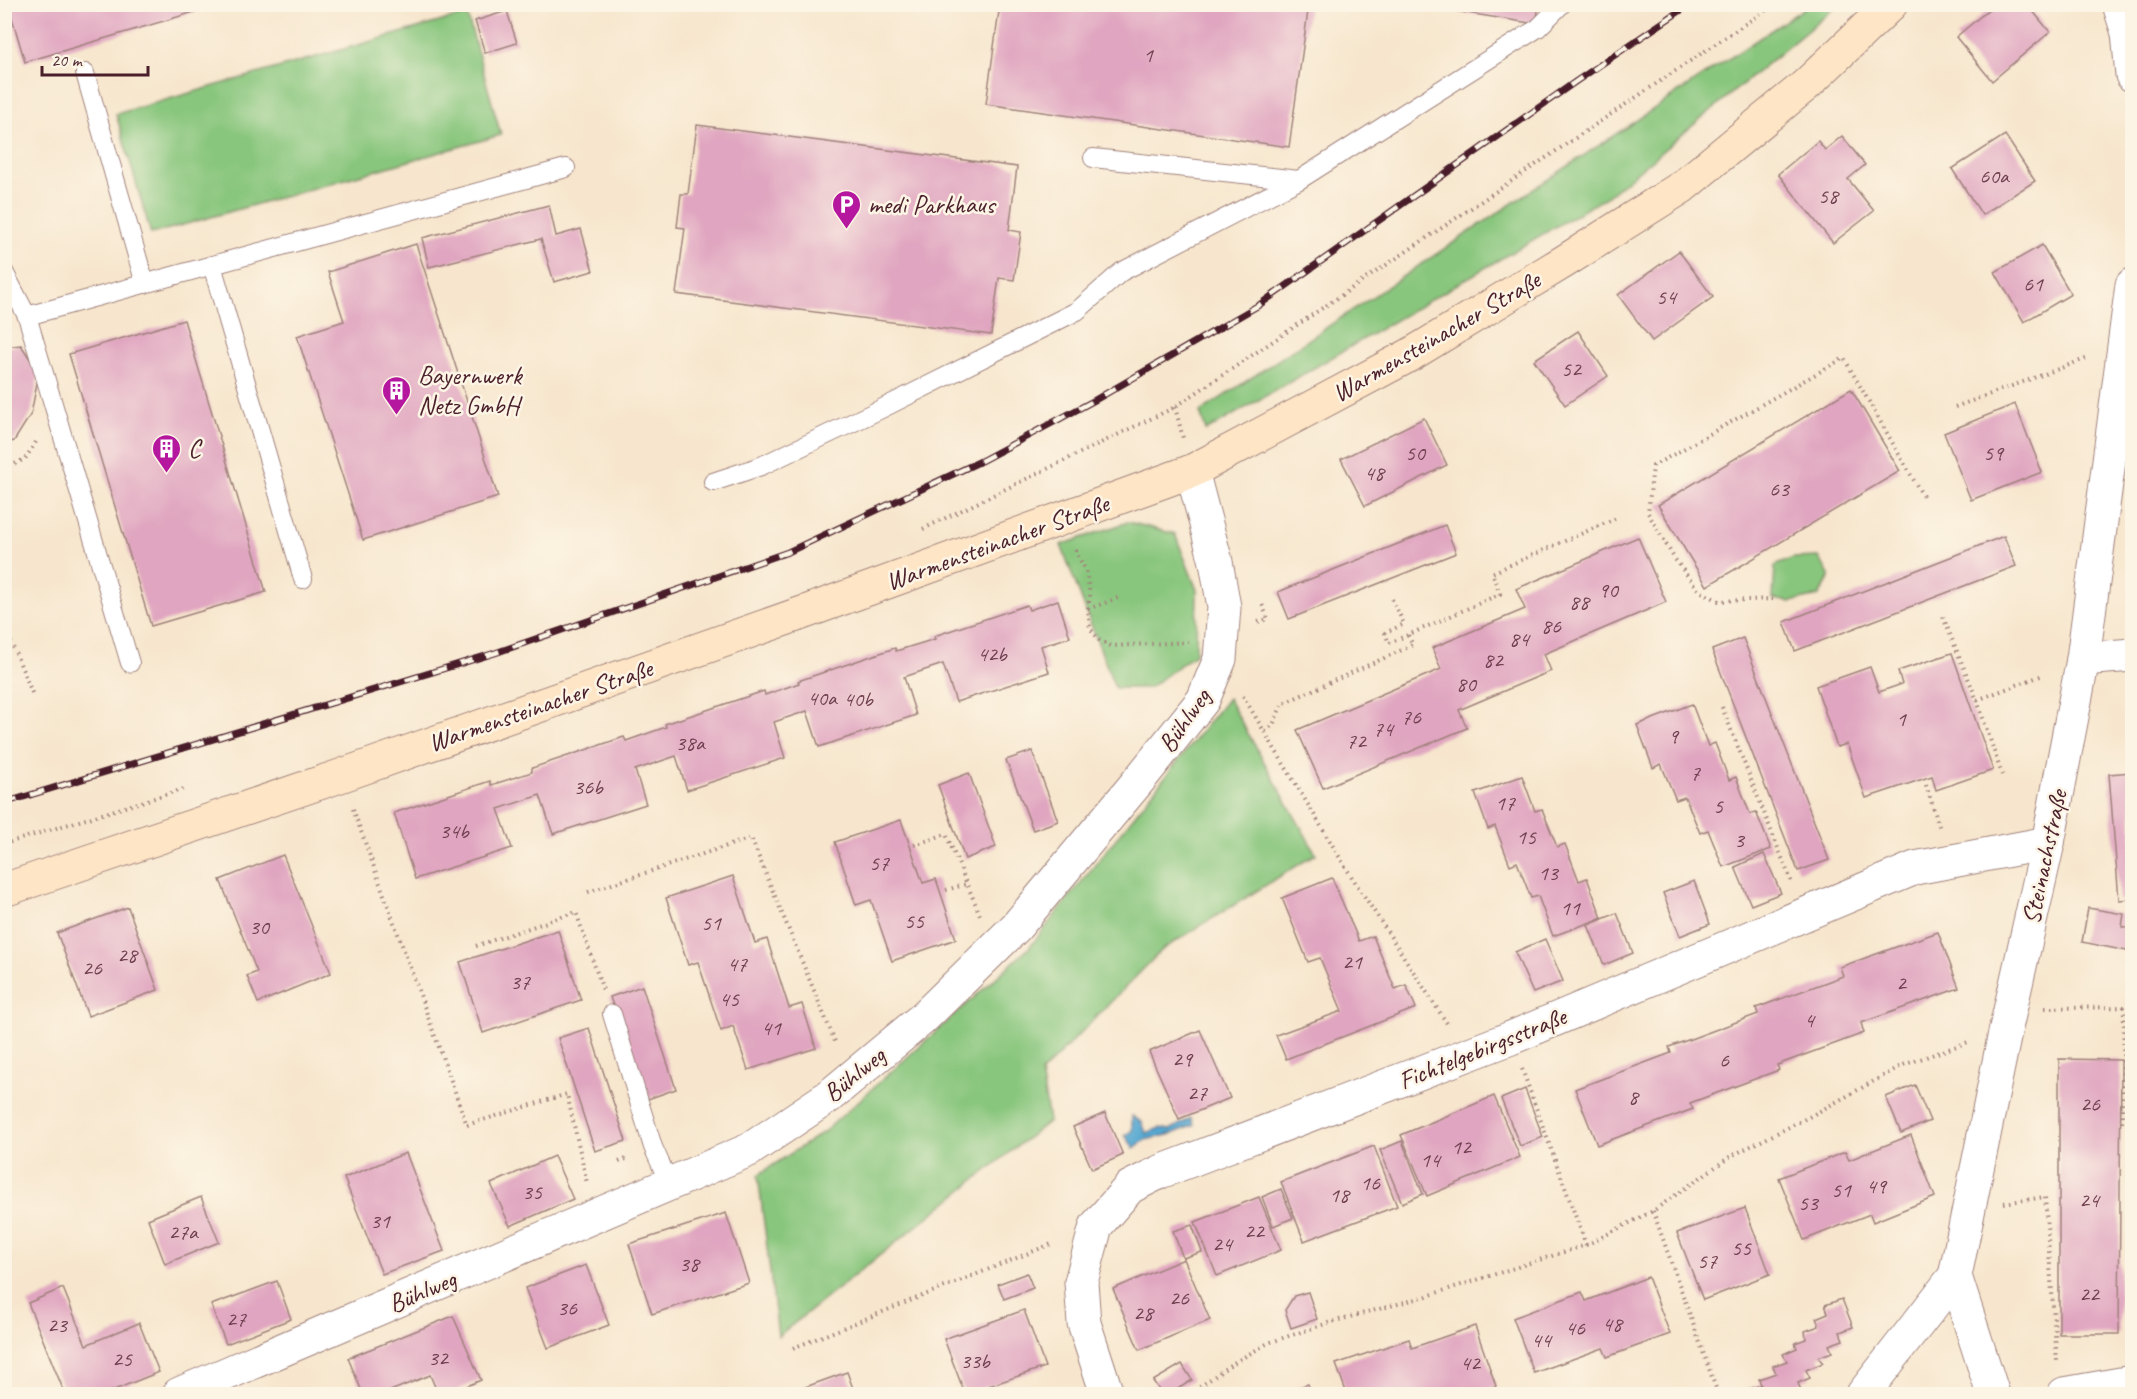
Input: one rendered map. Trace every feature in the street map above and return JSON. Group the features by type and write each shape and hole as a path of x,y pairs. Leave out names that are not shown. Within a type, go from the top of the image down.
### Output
{"street":[{"name":"Warmensteinacher Straße","path":"4,890 340,776 805,612 1192,471 1410,355 1682,187 1807,84 1892,4"},
{"path":"2119,4 2128,33 2133,75"},
{"name":"Steinachstraße","path":"1863,1395 1955,1276 2048,843 2083,660 2133,285"},
{"name":"Bühlweg","path":"179,1395 749,1150 828,1097 922,1019 1016,927 1203,700 1220,659 1224,607 1216,562 1192,471"},
{"path":"2083,660 2133,655"},
{"name":"Fichtelgebirgsstraße","path":"1107,1395 1084,1323 1081,1281 1096,1226 1130,1187 1160,1173 1511,1038 1915,868 2048,843"},
{"path":"1955,1276 1994,1395"},
{"path":"2061,1383 2133,1382"}],"lane":[{"path":"712,483 761,466 1077,311 1121,272 1299,180 1538,28 1562,4"},
{"path":"86,73 145,284"},
{"path":"1094,158 1299,180"},
{"path":"27,316 566,168"},
{"path":"212,265 303,579"},
{"path":"4,272 27,316 130,663"},
{"path":"612,1014 653,1147 670,1185"}],"path":[{"path":"916,532 1175,406 1775,4"},
{"path":"1955,406 2125,344"},
{"path":"1773,599 1719,602 1698,590 1674,558 1648,513 1653,466 1844,358 1924,498"},
{"path":"1392,599 1404,624 1384,633 1389,643 1500,594 1492,573 1619,517"},
{"path":"1059,520 1086,572 1090,595 1088,609 1090,628 1099,640 1110,646 1184,642"},
{"path":"1088,609 1118,597"},
{"path":"1942,616 1977,700 2002,776"},
{"path":"4,625 33,695"},
{"path":"1265,731 1273,725 1282,704 1413,645 1408,635"},
{"path":"1220,659 1346,868 1467,1055"},
{"path":"1977,700 2083,660"},
{"path":"1722,707 1804,915"},
{"path":"340,776 467,1125 567,1094 595,1215"},
{"path":"1926,785 1949,862"},
{"path":"4,844 192,786"},
{"path":"914,845 946,834 994,948"},
{"path":"588,892 751,838 825,1018"},
{"path":"946,890 967,884"},
{"path":"476,946 576,912 612,1014"},
{"path":"2122,1122 2124,1006"},
{"path":"1190,1395 1230,1365 1268,1343 1328,1323 1427,1296 1586,1245 1653,1211 1731,1156 1904,1065 2009,1018 2056,1009 2133,1007"},
{"path":"1511,1038 1586,1245"},
{"path":"1970,1209 2045,1197 2061,1383"},
{"path":"1653,1211 1718,1395"},
{"path":"793,1348 1096,1226"}],"green space":[{"path":"1809,5 1838,5 1608,196 1206,431 1200,412"},
{"path":"467,14 501,135 151,234 116,114"},
{"path":"1128,522 1175,534 1197,590 1196,653 1149,688 1115,688 1061,545"},
{"path":"1819,557 1830,577 1819,596 1790,602 1773,599 1775,566 1793,558"},
{"path":"1228,698 1316,854 1163,949 1041,1073 1049,1121 778,1336 758,1175 825,1131 1028,949"}],"water":[{"path":"1132,1116 1142,1122 1146,1133 1160,1128 1170,1130 1191,1118 1194,1125 1172,1134 1145,1140 1134,1148 1125,1135 1132,1131"}],"building":[{"path":"8,4 218,4 218,5 25,62"},
{"path":"1000,4 1309,4 1289,147 986,104"},
{"path":"1411,4 1539,4 1536,24"},
{"path":"1995,4 2027,4 2050,32 1992,81 1956,37"},
{"path":"507,11 517,43 485,53 475,21"},
{"name":"medi Parkhaus","path":"697,125 1017,167 1009,230 1021,232 1014,280 999,278 991,335 676,294 685,228 677,227 681,194 688,194"},
{"path":"2005,135 2035,181 1982,215 1952,169"},
{"path":"1842,136 1865,165 1848,179 1874,211 1833,243 1778,174 1818,141 1825,150"},
{"path":"549,205 556,236 581,229 593,271 554,282 541,239 429,267 422,238"},
{"name":"Bayernwerk Netz GmbH","path":"416,244 498,497 363,540 297,336 344,321 328,272"},
{"path":"2042,245 2071,294 2024,322 1995,272"},
{"path":"1679,251 1713,297 1652,341 1618,295"},
{"name":"C","path":"184,320 266,592 151,626 69,354"},
{"path":"1578,331 1608,376 1565,405 1534,360"},
{"path":"21,345 39,373 31,414 14,441 4,444 4,347"},
{"path":"1851,389 1900,471 1707,586 1658,505"},
{"path":"2015,404 2042,472 1971,500 1944,433"},
{"path":"1424,418 1447,465 1365,506 1341,459"},
{"path":"1445,525 1456,553 1289,619 1278,592"},
{"path":"2004,536 2016,566 1795,651 1784,622"},
{"path":"1638,537 1666,602 1544,654 1551,671 1459,710 1467,728 1323,788 1297,730 1441,669 1432,648 1525,609 1516,589"},
{"path":"1058,600 1070,637 1041,646 1049,672 956,702 943,664 904,677 916,715 819,747 807,711 774,722 785,758 687,790 676,756 635,770 646,804 553,834 540,795 498,809 512,848 415,879 394,813 490,781 491,785 532,772 532,768 624,737 626,741 666,727 665,724 764,691 765,695 799,683 798,681 895,648 896,651 935,639 934,636 1027,605 1029,610"},
{"path":"1743,638 1829,860 1798,871 1712,650"},
{"path":"1952,653 1993,770 1936,790 1932,776 1866,798 1847,744 1837,747 1816,686 1870,667 1879,692 1902,684 1898,671"},
{"path":"1692,704 1708,746 1715,743 1729,780 1736,777 1750,814 1756,812 1771,849 1723,867 1708,830 1700,833 1685,797 1676,800 1661,764 1653,768 1637,725"},
{"path":"1032,751 1058,821 1033,830 1006,760"},
{"path":"2132,772 2132,899 2119,900 2109,774"},
{"path":"969,773 996,847 965,859 938,785"},
{"path":"1522,776 1535,811 1542,809 1557,847 1565,844 1579,881 1587,878 1602,918 1553,936 1538,896 1531,898 1517,862 1510,865 1495,826 1488,829 1475,793"},
{"path":"901,820 923,883 936,879 956,939 892,961 871,900 856,905 835,842"},
{"path":"1764,854 1781,893 1751,905 1735,867"},
{"path":"283,855 331,973 258,1003 247,976 257,972 220,880"},
{"path":"733,876 755,943 767,939 789,1008 802,1004 816,1048 748,1070 733,1026 721,1031 698,962 688,965 666,898"},
{"path":"1332,878 1359,941 1373,936 1395,989 1406,985 1416,1008 1286,1059 1276,1035 1342,1011 1320,958 1308,962 1282,898"},
{"path":"1694,881 1710,924 1680,936 1663,893"},
{"path":"128,907 158,990 88,1016 57,933"},
{"path":"2088,908 2124,914 2122,927 2132,929 2132,952 2082,942"},
{"path":"1617,913 1633,953 1604,965 1588,925"},
{"path":"558,930 581,1000 483,1033 460,962"},
{"path":"1938,932 1959,988 1861,1023 1864,1033 1777,1065 1779,1070 1690,1103 1693,1109 1597,1145 1575,1089 1671,1053 1669,1047 1758,1014 1756,1008 1843,976 1840,967"},
{"path":"1545,939 1563,981 1533,993 1515,952"},
{"path":"642,986 676,1089 645,1100 610,997"},
{"path":"589,1028 626,1141 595,1151 558,1038"},
{"path":"1200,1030 1230,1098 1179,1119 1149,1052"},
{"path":"2059,1059 2121,1060 2119,1334 2059,1334"},
{"path":"1915,1085 1930,1121 1901,1133 1886,1097"},
{"path":"1525,1089 1543,1137 1520,1146 1501,1099"},
{"path":"1494,1096 1520,1157 1427,1196 1401,1135"},
{"path":"1105,1113 1123,1155 1092,1169 1073,1127"},
{"path":"1911,1135 1935,1197 1873,1222 1870,1214 1804,1240 1779,1178 1845,1152 1849,1160"},
{"path":"1402,1141 1423,1194 1402,1203 1380,1150"},
{"path":"1374,1146 1397,1206 1304,1241 1281,1182"},
{"path":"406,1153 444,1251 382,1274 344,1178"},
{"path":"554,1156 573,1199 510,1226 491,1184"},
{"path":"1281,1189 1293,1218 1273,1226 1262,1197"},
{"path":"201,1197 219,1242 165,1264 148,1219"},
{"path":"1259,1197 1281,1250 1217,1276 1195,1222"},
{"path":"1745,1208 1770,1274 1703,1300 1677,1233"},
{"path":"726,1213 749,1283 652,1314 629,1244"},
{"path":"1192,1225 1202,1252 1183,1258 1173,1231"},
{"path":"1184,1259 1210,1320 1139,1350 1113,1289"},
{"path":"586,1265 609,1325 548,1348 525,1288"},
{"path":"1027,1273 1033,1288 1004,1299 998,1284"},
{"path":"1648,1277 1670,1334 1607,1357 1603,1348 1534,1373 1513,1318 1582,1292 1586,1301"},
{"path":"277,1281 291,1319 226,1344 211,1305"},
{"path":"63,1288 86,1345 139,1323 159,1372 104,1394 65,1394 28,1303"},
{"path":"1308,1292 1317,1319 1291,1328 1285,1310 1294,1296"},
{"path":"1842,1299 1853,1327 1840,1332 1843,1340 1829,1345 1832,1352 1818,1357 1823,1363 1806,1370 1810,1378 1798,1383 1801,1391 1791,1394 1751,1394 1749,1389 1761,1385 1759,1379 1776,1373 1773,1366 1787,1361 1783,1354 1797,1348 1795,1343 1806,1339 1805,1331 1819,1326 1816,1318 1828,1313 1825,1305"},
{"path":"1024,1310 1045,1367 965,1394 944,1339"},
{"path":"453,1316 481,1380 448,1394 438,1394 430,1375 383,1394 363,1394 348,1358"},
{"path":"1475,1326 1496,1386 1472,1394 1347,1394 1336,1364 1409,1339 1412,1348"},
{"path":"1182,1364 1192,1380 1170,1394 1162,1394 1153,1381"},
{"path":"847,1372 855,1394 786,1394"},
{"path":"1308,1384 1312,1394 1280,1394"}],"railway":[{"path":"4,803 495,653 788,552 981,461 1095,400 1259,305 1575,82 1690,4"}],"place":[{"name":"medi Parkhaus","path":"847,230"},
{"name":"Bayernwerk Netz GmbH","path":"397,416"},
{"name":"C","path":"167,474"}]}
